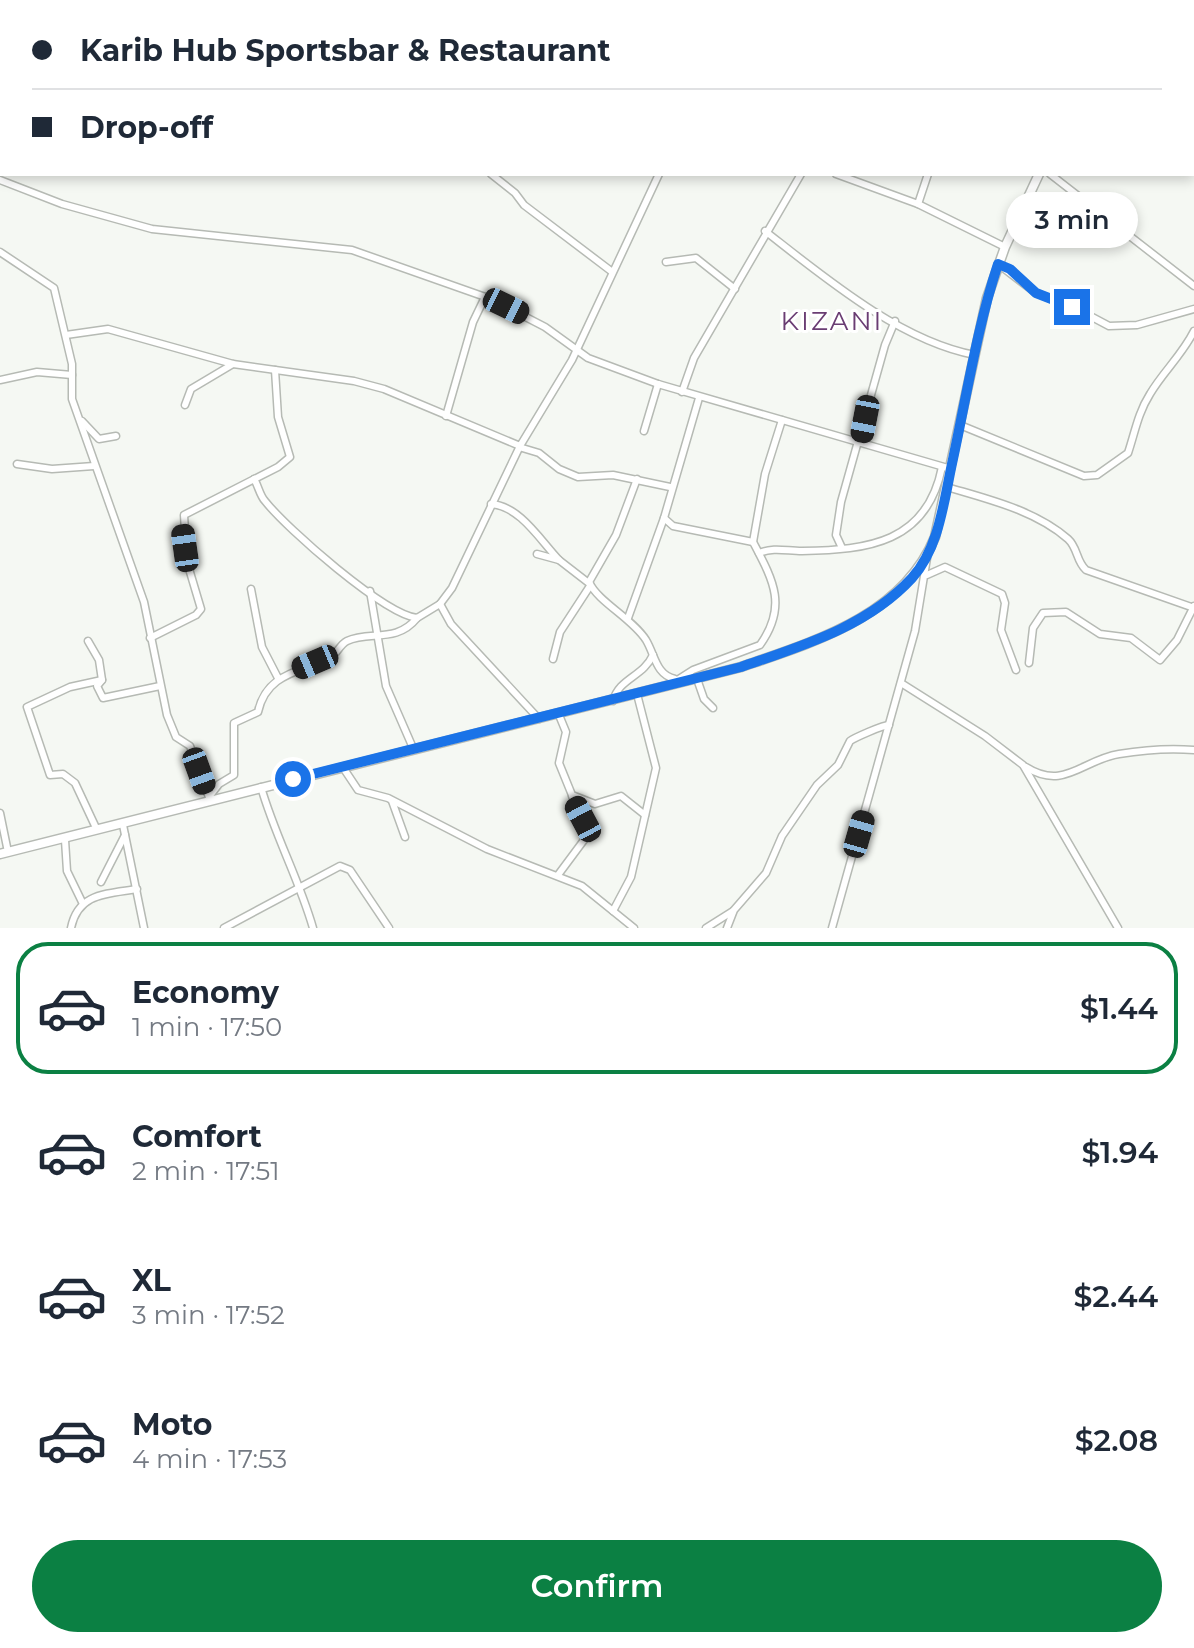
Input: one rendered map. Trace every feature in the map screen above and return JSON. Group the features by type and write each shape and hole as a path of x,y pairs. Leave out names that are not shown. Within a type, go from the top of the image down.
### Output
{"main road":[{"path":"4,853 97,830 124,830 209,798 344,769 413,748 559,715 697,679 806,645 884,603 912,579 927,558 947,487 946,468 960,425 998,264 1038,176"}],"street":[{"path":"493,176 524,205 611,271"},
{"path":"209,798 219,784 234,775 234,723 258,712 261,698 278,678 328,659 349,640 380,637 400,631 440,604 452,588 520,446 576,351 658,176"},
{"path":"682,392 694,358 765,231 800,176"},
{"path":"841,176 918,204 1005,247"},
{"path":"918,204 927,176"},
{"path":"1053,176 1194,286"},
{"path":"0,180 62,204 152,229 352,250 485,297 545,327 576,351 658,384 946,468 914,524 882,542 801,551 771,548 759,553"},
{"path":"765,231 850,295 947,349 975,355"},
{"path":"0,252 54,288 66,335 72,399 135,573 160,686 176,737 190,746 209,798"},
{"path":"666,262 696,258 735,289"},
{"path":"998,264 1010,269 1036,293 1109,326 1137,325 1194,309"},
{"path":"446,416 473,322 485,297"},
{"path":"842,548 836,535 840,510 885,345 895,321"},
{"path":"66,335 108,329 233,364 384,389 539,453 559,469 578,477 613,475 670,487"},
{"path":"960,425 1084,476 1097,475 1128,453 1132,430 1149,396 1183,352 1194,331"},
{"path":"185,405 191,389 233,364"},
{"path":"150,638 196,615 201,609 187,562 184,515 290,457 278,417 275,370"},
{"path":"0,380 37,372 72,375"},
{"path":"644,431 658,384"},
{"path":"628,618 637,585 664,523 670,487 699,398"},
{"path":"80,418 99,439 116,436"},
{"path":"668,686 677,679 752,650 768,634 777,591 753,542 765,474 782,420"},
{"path":"17,464 52,469 94,466"},
{"path":"254,479 265,502 295,533 407,617 417,618"},
{"path":"553,659 560,632 590,585 624,517 637,479"},
{"path":"947,487 995,502 1051,527 1073,545 1086,570 1194,607 1177,640 1160,660 1131,638 1100,634 1066,612 1043,613 1033,628 1029,663"},
{"path":"491,504 502,505 520,517 559,560 628,618 662,672 677,679"},
{"path":"664,523 753,542"},
{"path":"537,554 559,560"},
{"path":"832,928 901,683 927,575 927,558"},
{"path":"927,575 945,567 1002,594 1005,603 1001,630 1016,670"},
{"path":"251,589 262,647 278,678"},
{"path":"370,591 390,699 413,748"},
{"path":"440,604 451,624 539,719"},
{"path":"88,641 99,660 102,680 97,686 103,698 160,686"},
{"path":"613,701 620,685 644,672 653,655"},
{"path":"697,679 704,699 713,708"},
{"path":"97,830 75,783 63,774 50,775 27,707 70,687 102,680"},
{"path":"901,683 985,736 1041,777 1058,776 1120,754 1194,750"},
{"path":"613,911 631,877 656,768 637,694"},
{"path":"558,875 587,836 559,763 566,732 559,715"},
{"path":"706,928 734,910 766,873 782,836 817,785 838,765 850,741 867,736 880,726 889,725"},
{"path":"1023,765 1118,928"},
{"path":"344,769 353,788 392,801 501,856 582,886 613,911 624,926 634,928"},
{"path":"261,787 280,845 301,885 313,928"},
{"path":"572,795 595,804 621,796 645,815"},
{"path":"392,801 405,837"},
{"path":"0,813 4,853"},
{"path":"101,882 124,830"},
{"path":"124,830 144,928"},
{"path":"65,840 67,871 83,904"},
{"path":"224,928 301,885 344,867 389,928"},
{"path":"71,928 77,908 91,896 137,889"},
{"path":"727,928 734,910"}],"district":[{"name":"KIZANI","path":"832,321"}],"route":[{"path":"293,779 344,769 508,724 559,715 741,667 806,645 852,623 884,603 912,579 927,558 943,508 981,324 998,264 1010,269 1036,293 1072,307"}]}
